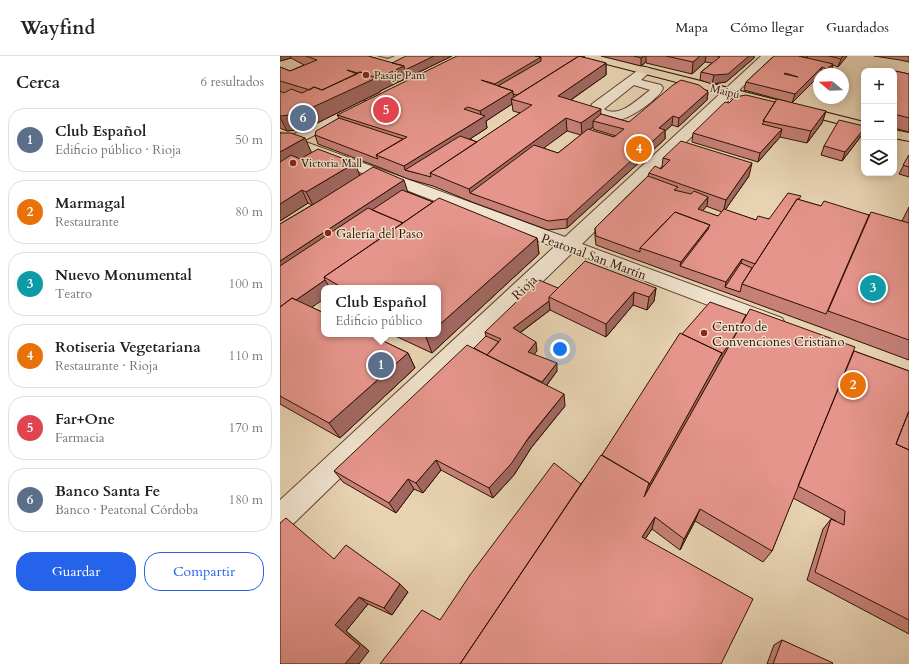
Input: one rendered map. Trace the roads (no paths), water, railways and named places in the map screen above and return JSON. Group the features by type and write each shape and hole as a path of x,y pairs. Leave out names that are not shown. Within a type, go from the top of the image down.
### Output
{"main road":[{"name":"Maipú","path":"587,56 861,125"},
{"path":"897,135 909,137"}],"street":[{"path":"363,56 389,63 404,56"},
{"name":"Rioja","path":"280,518 768,56"},
{"path":"632,81 645,71"},
{"path":"284,141 374,100"},
{"name":"Peatonal San Martín","path":"284,141 790,329"}],"place":[{"name":"Pasaje Pam","path":"366,75"},
{"name":"Far+One","path":"386,110"},
{"name":"Banco Santa Fe","path":"303,118"},
{"name":"Rotiseria Vegetariana","path":"639,149"},
{"name":"Victoria Mall","path":"293,163"},
{"name":"Galería del Paso","path":"328,233"},
{"name":"Nuevo Monumental","path":"873,288"},
{"name":"Centro de Convenciones Cristiano","path":"704,333"},
{"name":"Club Español","path":"381,365"},
{"name":"Marmagal","path":"853,385"}]}
